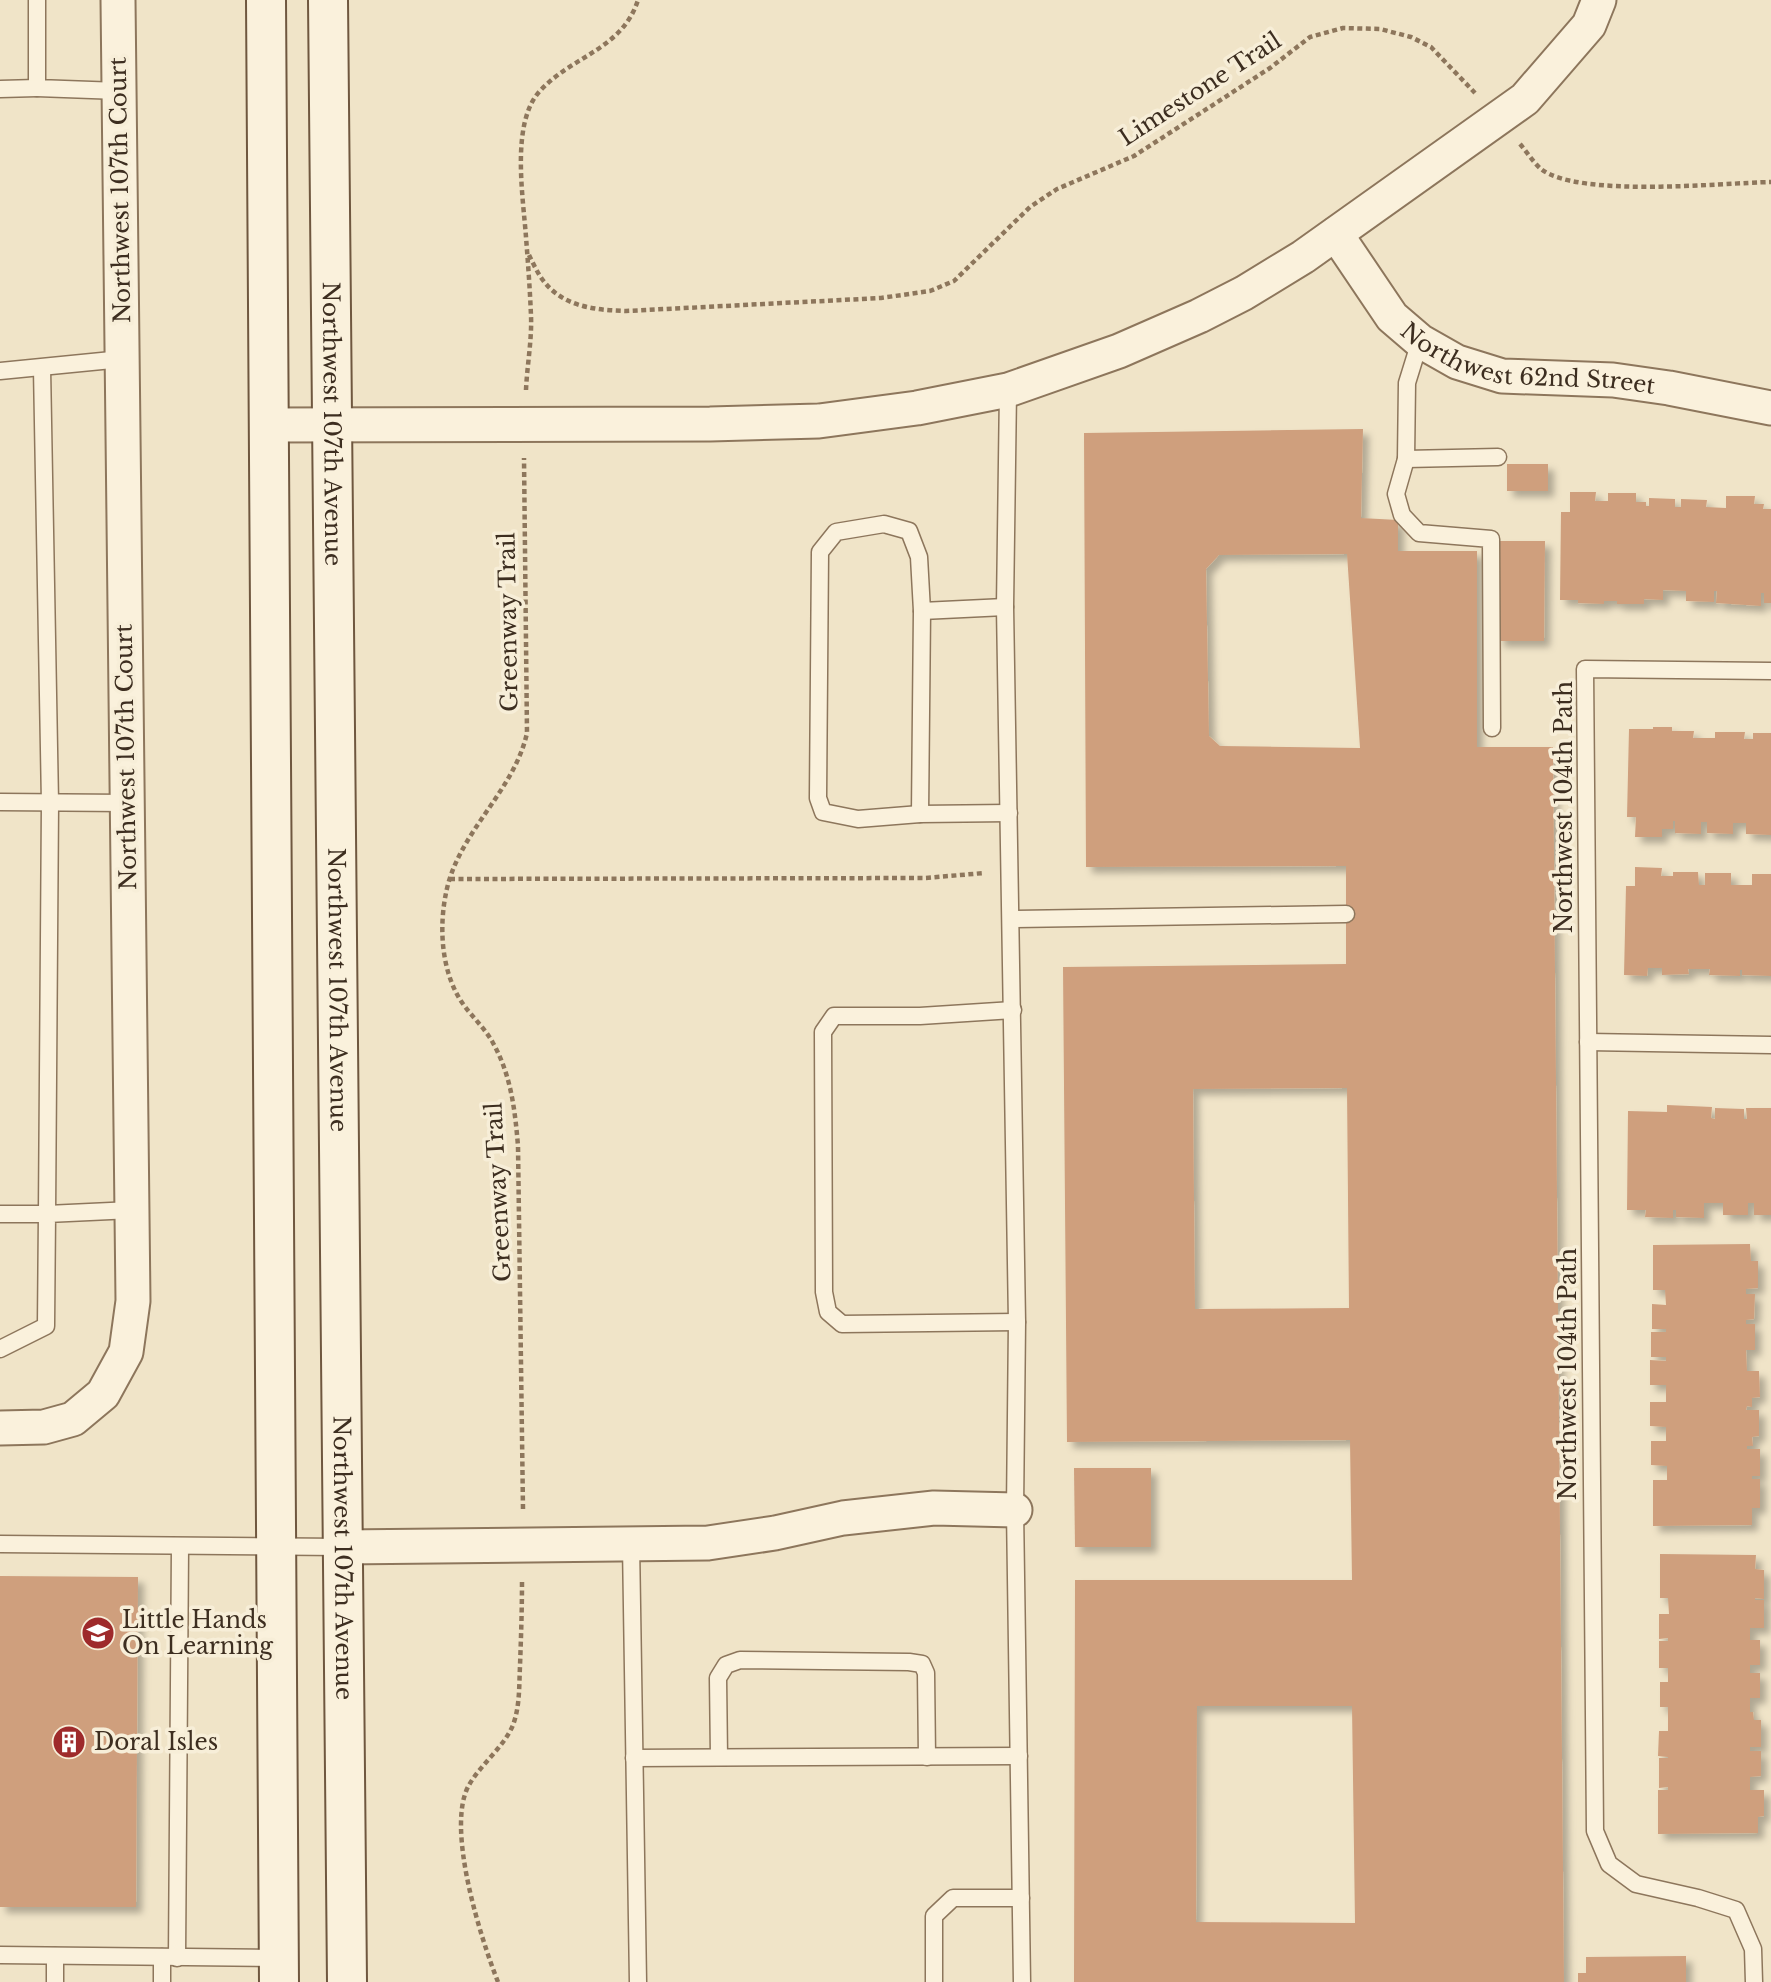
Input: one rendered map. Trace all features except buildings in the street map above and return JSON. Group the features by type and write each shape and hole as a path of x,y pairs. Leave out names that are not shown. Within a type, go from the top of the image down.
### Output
{"main road":[{"path":"266,0 279,1970"},
{"name":"Northwest 107th Avenue","path":"328,0 346,1982"}],"street":[{"name":"Northwest 107th Court","path":"0,1428 44,1427 73,1419 103,1394 126,1352 133,1301 118,0"},
{"path":"267,425 524,426 819,421 917,408 1008,390 1119,351 1199,316 1244,293 1336,234 1525,99 1589,25 1599,0"},
{"name":"Northwest 62nd Street","path":"1336,234 1392,317 1420,341 1457,362 1502,376 1613,380 1771,408"},
{"path":"342,1547 708,1543 775,1533 843,1518 934,1508 1015,1510"}],"lane":[{"path":"37,0 37,88"},
{"path":"0,89 119,91"},
{"path":"1420,341 1407,383 1406,459 1396,494 1402,516 1419,533 1491,539 1492,728"},
{"path":"0,372 122,359"},
{"path":"0,1349 46,1326 50,803 42,368"},
{"path":"1008,390 1005,607 1017,1322 1015,1510 1022,1982"},
{"path":"1406,459 1498,457"},
{"path":"920,814 922,611 919,557 909,531 884,524 836,532 820,552 818,798 823,812 858,819 920,814 1009,813"},
{"path":"922,611 1005,607"},
{"name":"Northwest 104th Path","path":"1754,1982 1753,1949 1735,1910 1698,1898 1636,1884 1609,1864 1595,1830 1585,668 1771,671"},
{"path":"0,802 127,803"},
{"path":"1011,919 1346,914"},
{"path":"1013,1010 919,1016 834,1016 823,1032 824,1292 828,1311 842,1324 1017,1322"},
{"path":"1588,1042 1771,1045"},
{"path":"0,1214 132,1210"},
{"path":"0,1544 342,1547"},
{"path":"631,1544 638,1982"},
{"path":"162,1982 169,1957 180,1547"},
{"path":"719,1757 718,1678 726,1665 740,1660 922,1664 926,1673 927,1757"},
{"path":"634,1758 1019,1756"},
{"path":"934,1982 934,1916 953,1898 1021,1898"},
{"path":"0,1955 169,1957 279,1970"},
{"path":"55,1956 55,1982"}],"path":[{"name":"Greenway Trail","path":"498,1982 472,1899 461,1815 468,1786 513,1726 519,1700 523,1544 518,1146 514,1102 503,1065 493,1042 460,999 449,974 442,919 453,868 467,841 516,766 527,733 524,426 531,320 520,163 524,124 538,93 565,71 601,49 632,18 638,0"},
{"name":"Limestone Trail","path":"527,251 542,280 569,302 595,310 626,311 881,298 930,291 954,281 1030,207 1057,189 1134,156 1270,68 1310,37 1343,29 1380,29 1411,37 1432,47 1543,170 1578,183 1612,187 1771,182"},
{"path":"450,879 926,878 1010,871"}],"place":[{"name":"Little Hands On Learning","path":"98,1633"},
{"name":"Doral Isles","path":"69,1742"}]}
